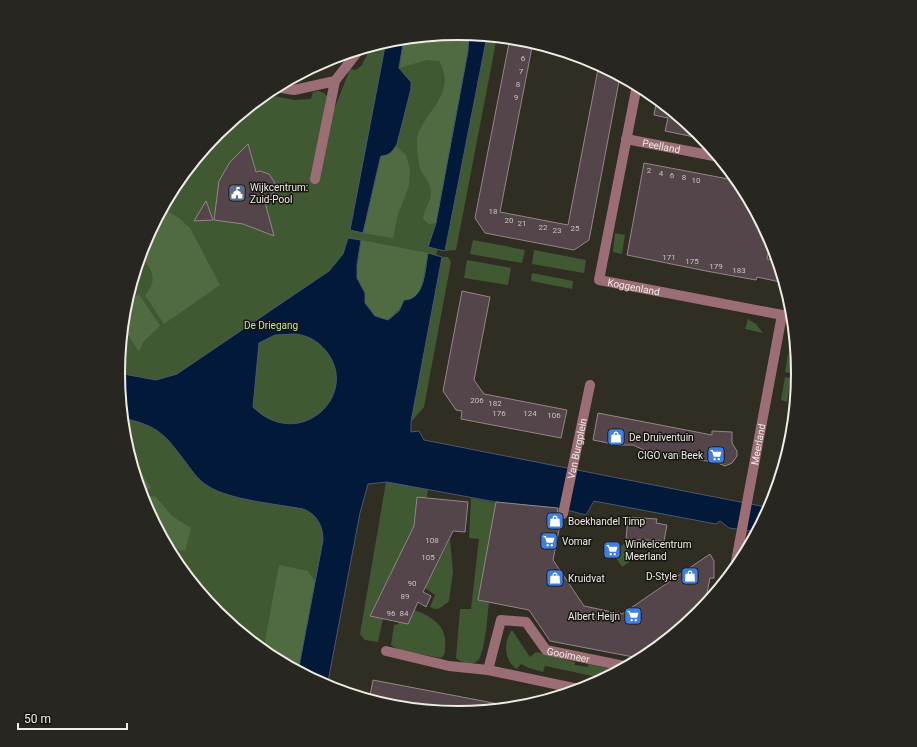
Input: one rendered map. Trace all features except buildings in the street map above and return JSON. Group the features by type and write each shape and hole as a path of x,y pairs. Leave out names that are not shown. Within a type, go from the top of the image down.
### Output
{"street":[{"path":"315,179 335,81 353,57"},
{"path":"286,89 294,90 335,81"},
{"name":"Koggenland","path":"636,91 599,280 787,316"},
{"name":"Peelland","path":"626,139 710,155"},
{"name":"Meerland","path":"736,558 782,315"},
{"name":"Van Burgplein","path":"564,513 590,385"},
{"name":"Gooimeer","path":"488,670 501,620 526,622 546,650 621,664"},
{"path":"386,651 449,666 488,670 571,687"}],"green space":[{"path":"469,40 468,51 436,223 429,224 423,219 431,190 420,169 417,138 421,128 442,92 445,83 444,72 439,61 427,60 399,68 403,45 437,41"},
{"name":"De Driegang","path":"437,41 475,41 441,234 414,355 351,457 313,674 273,651 255,638 223,609 194,577 181,559 159,521 143,481 131,439 125,374 128,330 136,287 150,246 159,226 181,188 194,170 223,138 255,109 273,96 294,100 311,99 313,92 319,91 324,93 328,98 326,106 335,107 350,69 356,70 362,65 368,52 385,48 376,93 390,47"},
{"path":"486,42 496,42 456,250 445,251"},
{"path":"396,146 406,155 410,169 409,186 398,214 393,238 363,233 381,156 393,151"},
{"path":"168,211 179,218 190,228 220,285 164,324 145,295 149,291 153,277 145,262 150,246"},
{"path":"615,233 625,235 622,254 613,252"},
{"path":"361,240 428,253 422,285 417,296 403,305 388,320 375,316 365,303 365,293 357,278 357,265"},
{"path":"473,240 525,250 522,263 470,254"},
{"path":"534,250 586,260 584,273 532,264"},
{"path":"442,257 448,257 451,262 424,407 411,422"},
{"path":"467,260 511,268 508,285 464,278"},
{"path":"532,273 573,281 572,289 531,281"},
{"path":"139,294 160,326 143,342 139,352 128,334 133,298"},
{"path":"748,319 756,324 763,333 745,329"},
{"path":"788,354 791,355 792,374 785,372"},
{"path":"785,377 791,378 787,402 781,400"},
{"path":"140,472 151,488 147,491"},
{"path":"386,482 428,489 427,498 417,497 414,526 370,615 383,619 378,642 365,640 360,634"},
{"path":"149,497 156,497 172,516 191,528 185,551 175,549 159,521"},
{"path":"471,498 496,503 478,600 489,602 485,639 479,659 471,664 464,663 456,658 460,609 471,609 479,539 469,538"},
{"path":"450,539 453,572 449,601 440,608 436,609 430,607 435,595 425,588"},
{"path":"624,544 634,559 622,567 612,552"},
{"path":"279,565 308,571 315,582 299,666 266,646 265,641"},
{"path":"414,610 433,619 441,628 445,640 444,653 441,658 399,650 391,645 394,625 398,624 400,620 407,624"},
{"path":"512,630 530,657 536,652 575,662 575,665 588,667 588,664 613,669 597,677 545,666 543,672 521,664 517,669 509,661 507,656 506,646"}],"water":[{"path":"469,40 486,42 445,251 428,247 436,223 468,51"},
{"path":"403,45 399,68 411,82 411,89 397,144 390,153 381,156 363,233 350,230 385,48"},
{"path":"348,238 361,240 357,265 357,278 365,293 365,303 375,316 388,320 399,311 404,300 411,299 420,289 425,275 428,253 442,257 411,422 411,432 419,431 424,440 764,507 752,531 729,528 720,521 716,524 594,501 586,515 563,509 496,502 387,482 368,484 360,513 328,681 299,666 323,540 322,530 318,521 312,514 303,509 228,495 217,491 202,482 167,439 160,433 145,424 128,419 125,374 156,380 177,374 329,271 343,254","holes":["295,334 308,337 323,347 335,368 336,384 331,400 320,412 306,421 289,424 271,420 253,407 259,343 275,335"]}],"place":[{"name":"Wijkcentrum: Zuid-Pool","path":"237,193"},
{"name":"De Druiventuin","path":"616,437"},
{"name":"CIGO van Beek","path":"716,455"},
{"name":"Boekhandel Timp","path":"555,521"},
{"name":"Vomar","path":"549,541"},
{"name":"Winkelcentrum Meerland","path":"612,550"},
{"name":"D-Style","path":"690,576"},
{"name":"Kruidvat","path":"555,578"},
{"name":"Albert Heijn","path":"633,616"}]}
